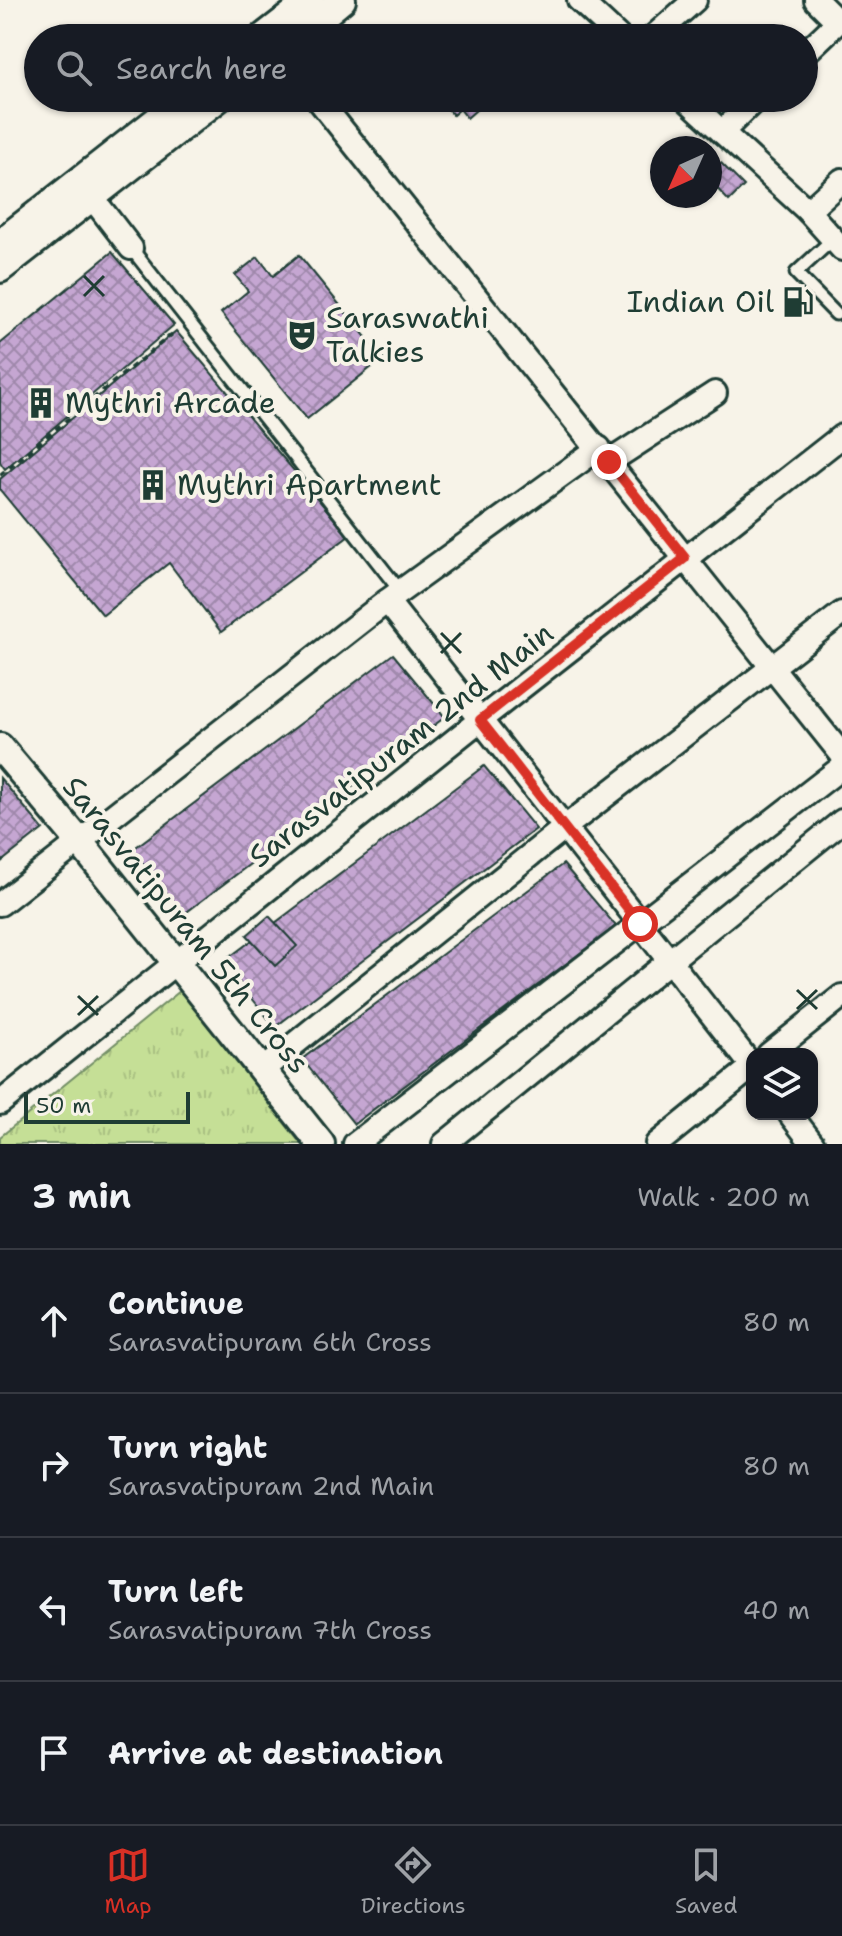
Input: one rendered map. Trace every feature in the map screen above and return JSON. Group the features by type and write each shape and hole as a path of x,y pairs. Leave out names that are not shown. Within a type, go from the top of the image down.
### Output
{"street":[{"path":"280,24 311,0"},
{"path":"313,24 342,0"},
{"path":"579,0 605,24"},
{"path":"668,24 695,0"},
{"path":"816,0 840,20 818,41"},
{"path":"0,243 167,112"},
{"path":"0,269 201,112"},
{"path":"328,112 842,755"},
{"path":"700,112 808,211 838,244"},
{"path":"722,132 743,112"},
{"path":"808,211 842,180"},
{"path":"91,196 131,248"},
{"path":"0,904 394,596 604,455 715,393"},
{"name":"Sarasvatipuram 2nd Main","path":"0,1103 842,436"},
{"path":"394,596 480,720 746,1059"},
{"path":"262,1070 564,828 842,613"},
{"name":"Sarasvatipuram 5th Cross","path":"0,747 321,1144"},
{"path":"355,1144 842,767"},
{"path":"444,1144 842,821"},
{"path":"777,1048 842,996"},
{"path":"657,1144 746,1072"},
{"path":"795,1120 813,1144"}],"lane":[{"path":"836,314 796,273 838,244"},
{"path":"131,248 394,596"}],"path":[{"path":"0,475 176,331"}],"green space":[{"path":"180,991 301,1144 0,1144 0,1137"}],"building":[{"path":"722,164 744,186 729,201 722,194"},
{"name":"Mythri Arcade","path":"112,252 174,325 5,469 0,462 0,344"},
{"name":"Saraswathi Talkies","path":"299,255 383,358 307,419 221,313 248,291 235,275 258,257 273,276"},
{"name":"Mythri Apartment","path":"176,331 349,536 221,632 169,563 103,615 0,490 0,479"},
{"path":"393,654 445,717 184,914 132,850"},
{"path":"484,766 536,829 275,1027 223,962"},
{"path":"0,778 43,829 0,863"},
{"path":"563,864 616,926 354,1124 302,1059"},
{"path":"269,916 297,946 275,966 247,935"}],"place":[{"name":"Indian Oil","path":"798,302"},
{"name":"Saraswathi Talkies","path":"302,335"},
{"name":"Mythri Arcade","path":"41,403"},
{"name":"Mythri Apartment","path":"153,485"}],"route":[{"path":"609,462 685,558 480,720 640,924"}]}
